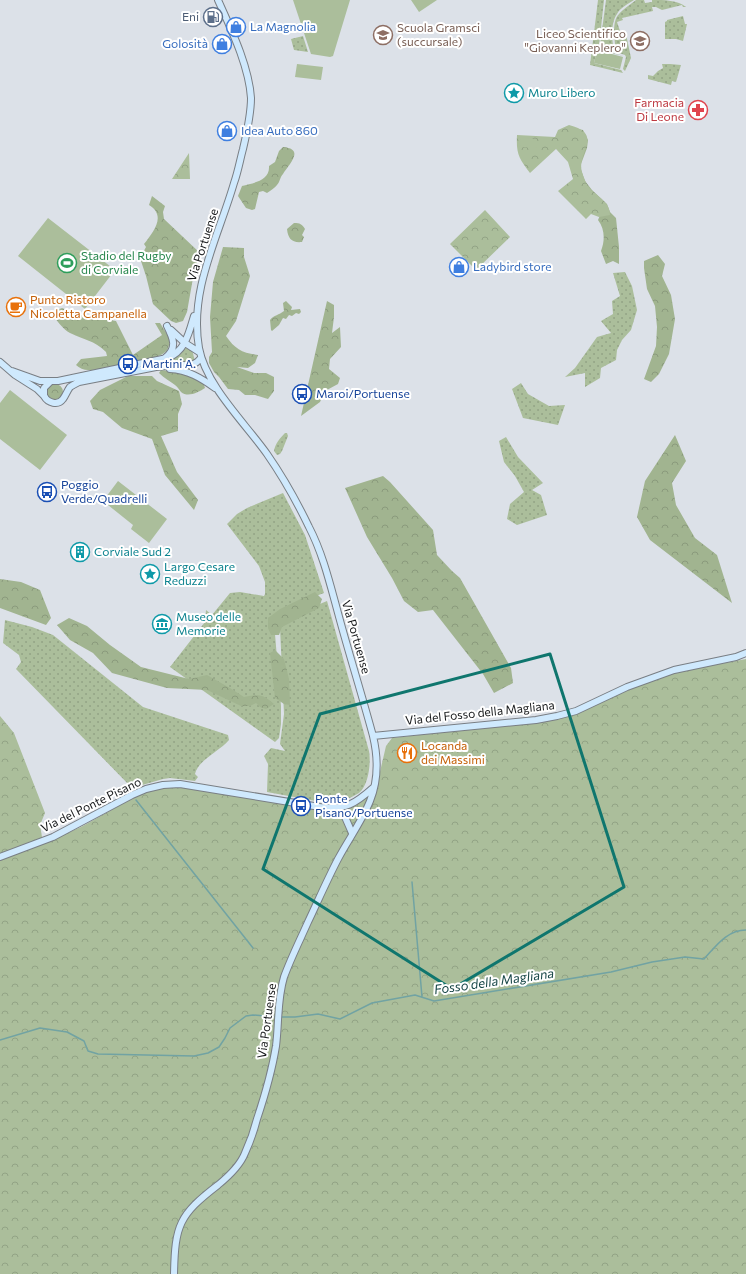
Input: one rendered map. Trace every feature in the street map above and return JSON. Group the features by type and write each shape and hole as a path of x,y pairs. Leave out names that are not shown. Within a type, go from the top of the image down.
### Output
{"street":[{"name":"Via Portuense","path":"174,1274 177,1237 182,1220 187,1212 197,1202 222,1182 236,1168 243,1158 248,1146 270,1077 276,1045 279,1001 284,977 338,858 369,802 374,787 376,763 376,750 373,736 316,541 269,457 218,389 200,355 196,327 198,304 207,259 237,176 247,131 250,109 250,97 246,72 218,0"},
{"path":"12,371 33,380 58,382 160,360 173,355 185,343 198,304"},
{"path":"0,362 19,378 37,389 51,403 56,403 62,400 71,387 79,382 156,367 192,365 195,364 200,355 167,326 173,338 173,345 168,355 160,360"},
{"path":"156,367 186,371 218,389"},
{"path":"46,398 44,391 46,385 50,382"},
{"path":"58,382 65,388 65,394"},
{"name":"Via del Fosso della Magliana","path":"373,736 536,720 558,716 576,710 627,687 674,670 736,657 746,653"},
{"name":"Via del Ponte Pisano","path":"0,857 53,837 132,795 163,785 180,784 320,807 335,808 354,803 374,787"},
{"path":"335,808 345,817 352,833"}],"highlighted area":[{"path":"550,654 624,887 452,989 263,869 320,714"}],"green space":[{"path":"293,0 350,0 333,56 330,57 311,54"},
{"path":"411,0 437,0 419,12"},
{"path":"598,0 604,0 599,46 602,50 624,56 597,50 594,63 621,70 623,73 590,65"},
{"path":"606,0 634,0 618,12 613,23 612,32 614,51 604,49 600,45"},
{"path":"636,0 644,0 645,3 652,2 652,0 670,1 679,3 686,7 683,7 682,5 662,10 652,7 653,11 622,18 623,20 617,22 621,34 626,34 631,58 625,71 623,69 626,57 625,55 616,52 614,27 615,22 621,12"},
{"path":"683,16 685,24 687,24 683,41 676,39 665,39 665,22 667,20"},
{"path":"303,36 308,52 294,50 291,39"},
{"path":"597,50 623,57 620,69 594,63"},
{"path":"297,64 323,67 321,80 295,77"},
{"path":"662,64 681,65 676,82 672,81 671,85 648,79 648,75 653,76 663,68"},
{"path":"569,125 580,129 585,133 587,145 582,158 582,172 590,189 608,207 610,215 599,217 591,214 586,219 558,191 573,179 568,162 556,149 530,173 519,156 517,135 555,137 558,130"},
{"path":"568,127 583,130 588,140 587,148 581,164 581,170 585,181 607,204 610,212 616,218 619,264 613,261 606,264 601,251 604,235 598,220 604,206 585,192"},
{"path":"521,138 537,139 537,148 520,147"},
{"path":"283,147 290,148 293,151 294,158 275,187 267,193 263,191 259,192 255,209 252,210 246,208 238,196 242,186 264,178 269,171 269,166 275,162 279,151"},
{"path":"189,153 190,179 172,179"},
{"path":"152,196 165,206 163,212 164,219 200,253 193,278 187,312 183,321 176,323 171,321 153,304 140,258 146,247 144,244 157,224 158,219 154,209 149,205"},
{"path":"485,210 510,237 476,270 450,244"},
{"name":"Stadio del Rugby di Corviale","path":"48,218 115,270 85,309 18,256"},
{"path":"294,223 301,224 305,229 302,235 304,237 302,242 291,240 288,235 287,229"},
{"path":"223,247 244,248 244,257 250,276 236,321 226,336 239,350 258,355 255,363 248,368 237,367 254,373 266,373 274,377 274,391 268,399 255,395 245,395 239,390 228,389 214,372 209,363 209,357 212,352 210,317 213,282"},
{"path":"658,255 665,264 662,276 671,295 675,319 669,354 659,374 651,382 644,379 656,346 657,327 655,306 647,289 644,261"},
{"path":"625,272 632,286 637,310 631,330 622,340 617,350 616,360 601,368 600,378 585,387 585,373 565,377 575,368 597,337 611,333 601,321 613,314 612,301 620,296 613,273"},
{"path":"286,301 292,307 291,310 300,309 301,312 292,316 289,315 286,319 283,318 279,325 272,331 270,320 284,311 283,303"},
{"path":"327,301 334,305 332,333 340,327 341,347 330,359 329,369 340,378 338,384 325,391 320,402 301,416"},
{"path":"62,308 81,315 116,321 133,355 162,335 155,323 160,323 170,339 167,350 159,355 114,367 94,370 82,369 76,365 81,359 107,356 106,352 97,345 70,333 63,328 54,317 57,310"},
{"path":"186,348 192,350 195,361 166,363 174,358"},
{"path":"161,370 179,372 203,382 205,388 193,394 184,394 159,373"},
{"path":"128,376 152,376 157,381 179,391 182,404 178,414 178,431 161,436 177,472 198,500 194,510 165,475 152,439 122,428 103,412 93,409 90,401 100,390"},
{"path":"521,383 528,394 549,406 565,405 558,425 523,418 512,389"},
{"path":"55,384 62,389 63,392 58,399 55,400 48,395 47,392 52,385"},
{"path":"10,390 67,435 40,470 0,439 0,403"},
{"path":"285,433 287,433 288,436 282,451 277,455 274,451 275,446"},
{"path":"675,435 686,461 672,483 676,505 695,538 717,555 732,603 650,540 637,517 645,481"},
{"path":"506,437 518,457 543,483 532,490 541,495 547,515 517,525 507,519 510,504 524,492 515,476 504,462 499,441"},
{"path":"383,476 433,530 437,555 460,578 511,668 513,683 494,693 483,674 433,610 418,612 404,601 367,537 345,488"},
{"path":"118,481 167,519 149,543 131,529 133,525 103,501"},
{"path":"283,493 305,535 324,593 300,602 274,622 281,706 279,738 275,742 170,667 205,622 206,610 212,615 230,593 240,592 264,596 265,582 259,566 227,524 237,514 247,508"},
{"path":"0,579 21,582 40,590 51,618 46,625 0,608"},
{"path":"315,592 322,599 319,608 282,627 279,635 271,635 268,628 268,618 280,609"},
{"path":"327,601 370,756 367,779 365,785 359,793 353,797 332,804 267,792 268,764 264,756 271,748 285,751 280,744 284,714 280,628 296,614"},
{"path":"69,618 87,626 110,645 141,667 189,679 207,675 244,697 253,695 260,696 267,698 274,704 266,709 260,707 256,703 250,706 241,706 207,690 167,688 112,673 93,653 70,640 57,625"},
{"path":"5,620 32,627 53,635 143,707 228,735 229,740 200,764 195,774 198,777 195,781 170,778 132,788 16,669 21,662 19,655 3,643"},
{"path":"275,650 284,659 289,679 290,705 284,704 275,698 270,653"},
{"path":"746,659 746,1274 0,1274 0,716 14,733 45,813 40,825 42,837 36,847 81,827 142,793 164,787 195,788 335,812 371,792 379,776 386,746 392,738 552,720 672,673"}],"waterway":[{"path":"136,800 253,948"},
{"path":"412,882 422,997"},
{"name":"Fosso della Magliana","path":"281,1017 318,1014 340,1019 372,1003 415,995 434,1001 611,972 652,962 685,957 704,959 722,940 733,933 746,930"},
{"name":"Fosso della Magliana","path":"0,1040 40,1028 67,1032 84,1041 88,1051 98,1054 194,1056 208,1053 219,1047 230,1028 246,1016 253,1015 277,1017"}],"place":[{"name":"Eni","path":"213,17"},
{"name":"La Magnolia","path":"236,27"},
{"name":"Scuola Gramsci (succursale)","path":"383,35"},
{"name":"Liceo Scientifico \"Giovanni Keplero\"","path":"640,41"},
{"name":"Golosità","path":"222,44"},
{"name":"Muro Libero","path":"514,93"},
{"name":"Farmacia Di Leone","path":"698,110"},
{"name":"Idea Auto 860","path":"227,131"},
{"name":"Stadio del Rugby di Corviale","path":"67,263"},
{"name":"Ladybird store","path":"459,267"},
{"name":"Punto Ristoro Nicoletta Campanella","path":"16,307"},
{"name":"Martini A.","path":"128,364"},
{"name":"Maroi/Portuense","path":"302,394"},
{"name":"Poggio Verde/Quadrelli","path":"47,492"},
{"name":"Corviale Sud 2","path":"80,552"},
{"name":"Largo Cesare Reduzzi","path":"150,574"},
{"name":"Museo delle Memorie","path":"162,624"},
{"name":"Locanda dei Massimi","path":"407,753"},
{"name":"Ponte Pisano/Portuense","path":"301,806"}]}
